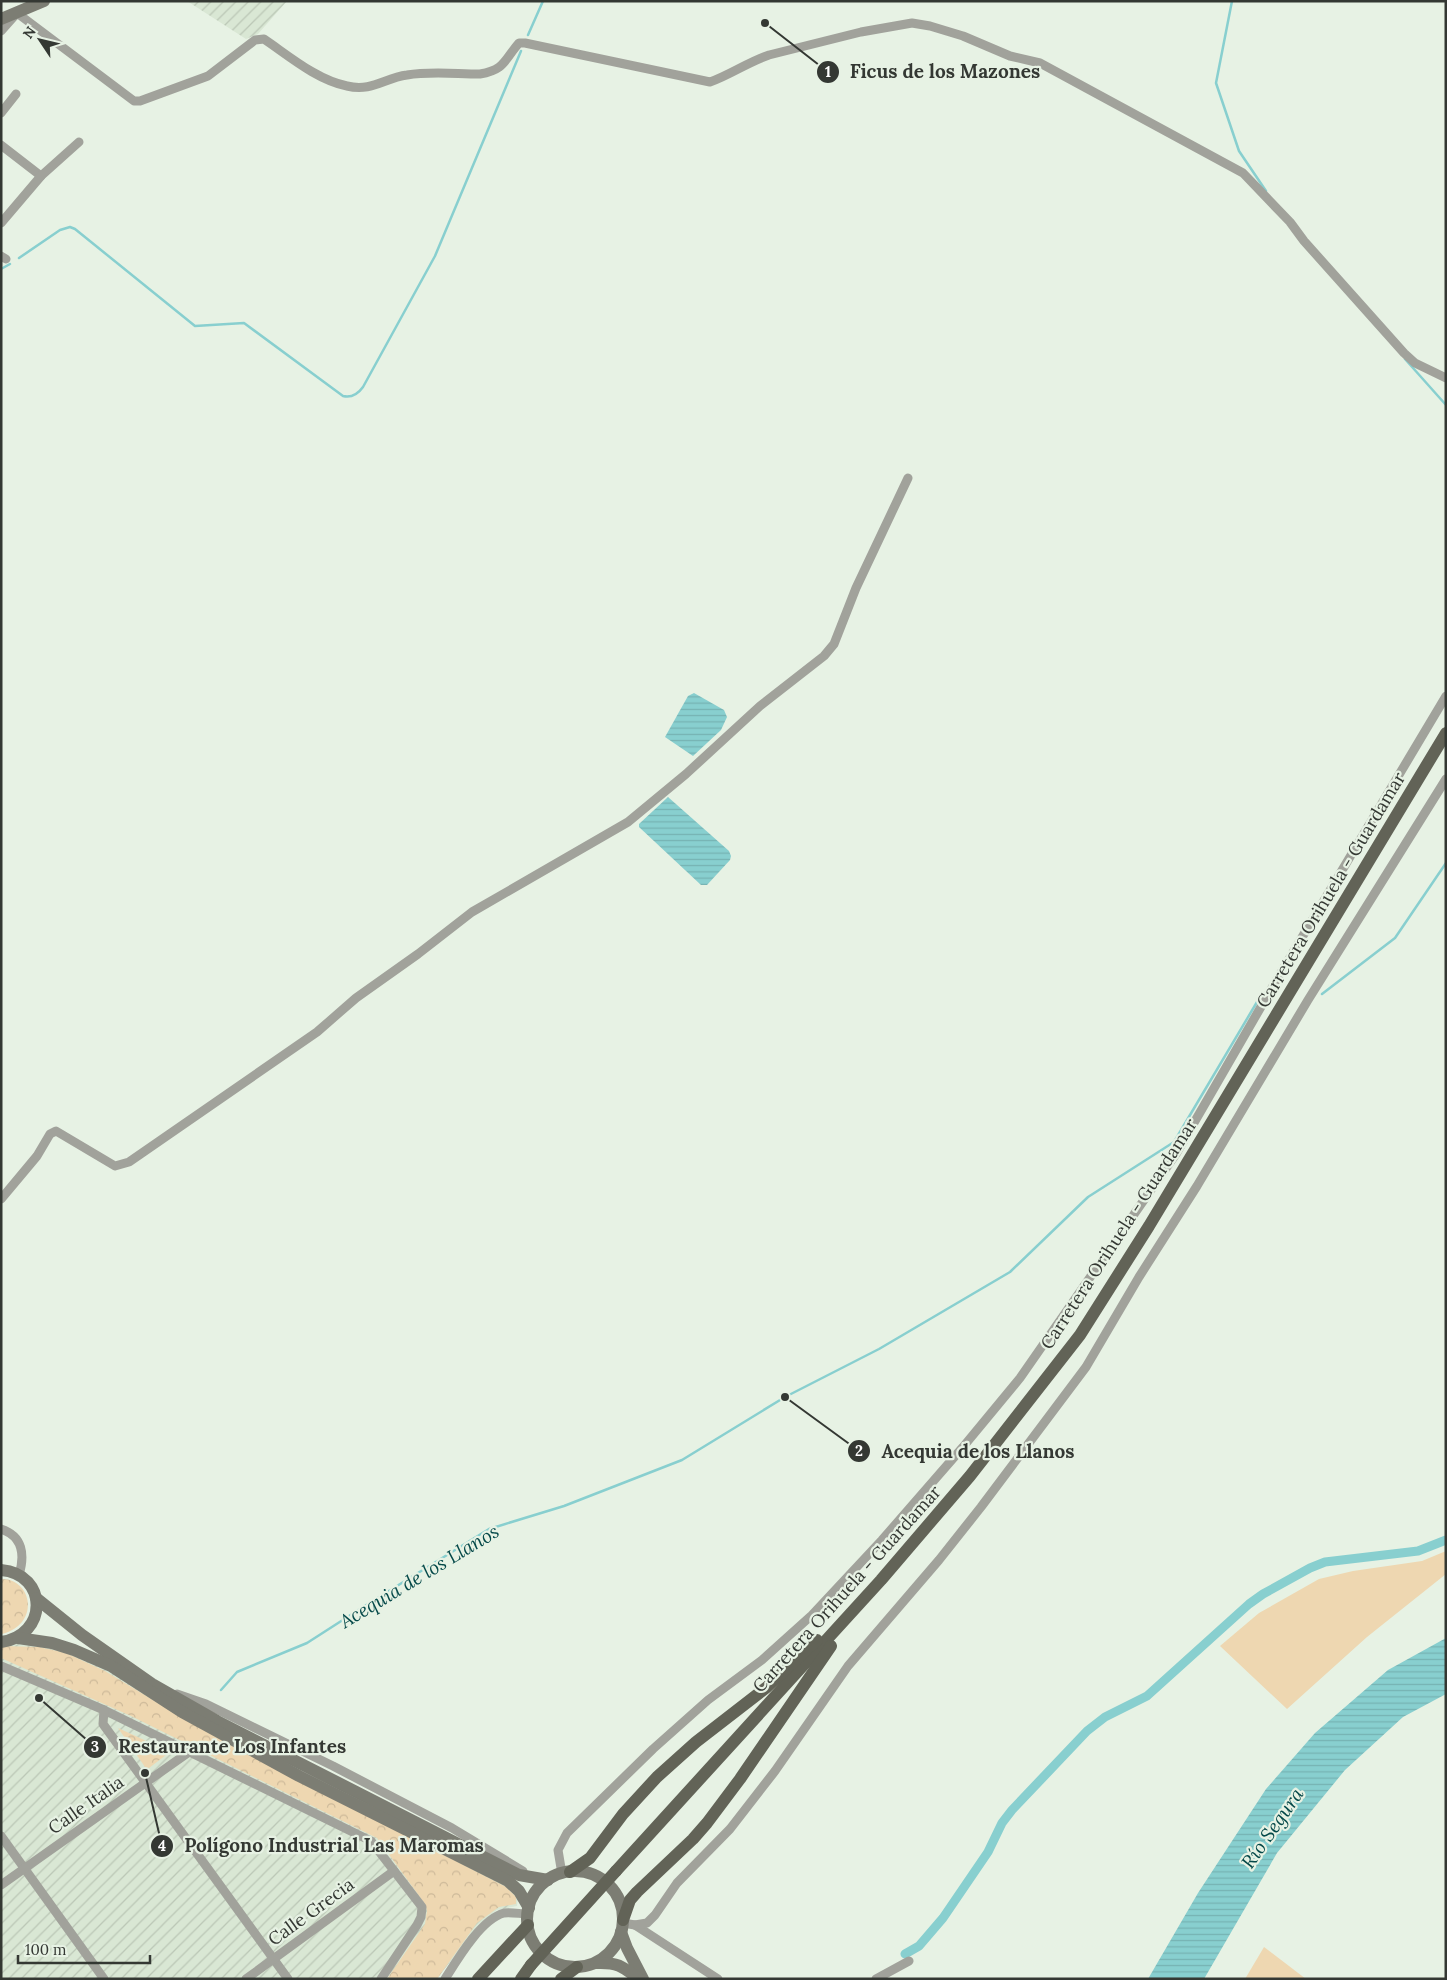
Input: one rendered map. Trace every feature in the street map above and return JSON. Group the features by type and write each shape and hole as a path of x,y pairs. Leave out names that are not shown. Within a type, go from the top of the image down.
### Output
{"main road":[{"path":"1,20 44,1"},
{"name":"Carretera Orihuela - Guardamar","path":"521,1979 531,1965 881,1580 970,1476 1080,1335 1149,1226 1446,733"},
{"path":"1,1570 19,1575 30,1585 36,1598 82,1635 152,1684 217,1721 519,1875 548,1880"},
{"path":"478,1979 528,1916 533,1897 548,1880 566,1873 590,1858 623,1814 657,1777 696,1742 766,1687 881,1580"},
{"path":"596,1963 607,1955 616,1944 626,1925 630,1900 693,1838 724,1801 815,1668 881,1580"},
{"path":"18,1638 26,1632 35,1616 36,1598"},
{"path":"1,1642 18,1638 52,1643 74,1650 110,1666 182,1712 299,1776 508,1881 519,1891 528,1916 531,1936 536,1947 544,1956 565,1966 577,1967 607,1962 623,1966 639,1979"},
{"path":"566,1873 588,1874 603,1880 618,1898 626,1925 627,1948 643,1979"},
{"path":"561,1979 577,1967"}],"street":[{"path":"1,31 17,13 134,101 140,101 208,76 255,40 264,39 326,78 347,86 368,88 393,78 408,75 491,72 500,68 519,43 710,82 769,55 901,24 930,26 963,36 1010,56 1040,63 1243,173 1290,222 1304,241 1404,353 1429,371 1446,378"},
{"path":"1,113 16,94"},
{"path":"1,222 41,176 79,142"},
{"path":"1,145 41,176"},
{"path":"1,1199 37,1156 50,1134 56,1131 114,1166 128,1162 317,1032 356,998 418,954 472,912 628,822 686,774 760,706 830,650 856,588 908,478"},
{"path":"566,1873 558,1850 567,1833 680,1724 708,1700 762,1660 812,1615 888,1533 1020,1378 1176,1154 1270,991 1446,696"},
{"path":"626,1925 646,1923 655,1916 678,1883 730,1829 775,1771 848,1666 982,1507 1086,1367 1326,970 1446,780"},
{"path":"1,1530 10,1532 20,1542 22,1564 19,1575"},
{"path":"1,1666 104,1710 371,1841 422,1907 421,1917 417,1925 381,1979"},
{"path":"104,1710 103,1724 288,1979"},
{"name":"Calle Italia","path":"1,1885 189,1752"},
{"path":"1,1836 104,1979"},
{"name":"Calle Grecia","path":"246,1979 394,1870"},
{"path":"445,1979 464,1948 492,1919 505,1913 528,1916"},
{"path":"626,1925 718,1979"},
{"path":"876,1979 909,1961"}],"shaded area":[{"path":"187,1 287,1 258,34 246,39"},
{"path":"1,1643 39,1644 109,1671 507,1887 518,1897 517,1906 497,1910 478,1925 437,1979 1,1979"}],"green space":[{"path":"1446,1551 1446,1574 1367,1637 1287,1709 1220,1646 1259,1613 1319,1579 1353,1571 1422,1561"},
{"path":"1,1579 12,1581 20,1586 28,1602 27,1612 23,1621 14,1629 2,1634"},
{"path":"1,1646 39,1647 66,1653 105,1671 191,1723 506,1887 516,1897 516,1904 499,1907 477,1923 437,1979 387,1979 425,1924 427,1911 425,1904 377,1838 131,1716 1,1658"},
{"path":"118,1728 166,1750 166,1755 149,1768 145,1767"},
{"path":"1264,1947 1306,1979 1245,1979"}],"water":[{"path":"694,693 724,710 727,717 721,730 693,756 665,737 688,696"},
{"path":"668,797 729,851 730,860 707,885 701,885 639,827 639,824"},
{"name":"Río Segura","path":"1446,1638 1446,1694 1403,1717 1345,1770 1277,1853 1204,1979 1148,1979 1198,1893 1266,1789 1315,1733 1388,1670"}],"waterway":[{"path":"528,35 543,1"},
{"path":"1232,1 1216,83 1239,151 1266,191"},
{"path":"19,258 60,230 70,227 75,229 195,326 244,323 343,396 354,395 363,387 435,256 521,51"},
{"path":"1,269 10,264"},
{"path":"1405,359 1446,405"},
{"name":"Acequia de los Llanos","path":"1322,994 1395,938 1446,863"},
{"name":"Acequia de los Llanos","path":"221,1690 237,1672 307,1643 489,1529 564,1506 682,1460 785,1397 879,1349 1010,1272 1088,1197 1174,1142 1257,1002"},
{"path":"905,1954 919,1946 943,1918 988,1852 1002,1823 1012,1810 1087,1731 1105,1717 1147,1696 1249,1604 1310,1568 1325,1562 1418,1551 1446,1540"}],"place":[{"name":"Ficus de los Mazones","path":"765,23"},
{"name":"Acequia de los Llanos","path":"785,1397"},
{"name":"Restaurante Los Infantes","path":"39,1698"},
{"name":"Polígono Industrial Las Maromas","path":"145,1773"}]}
